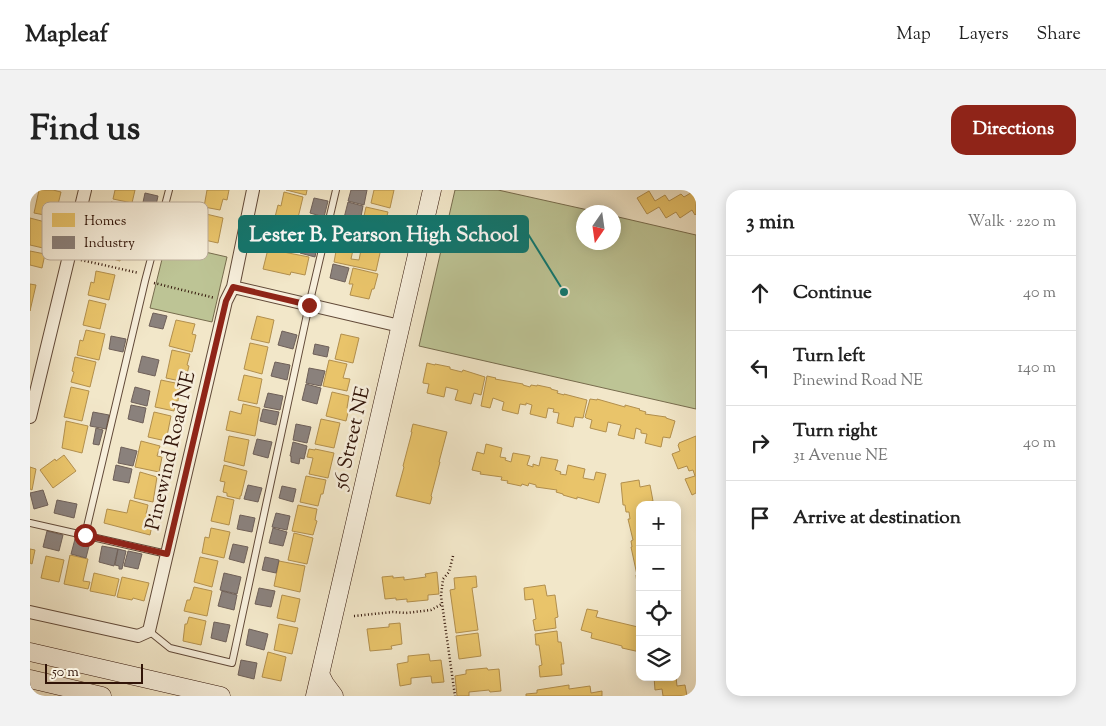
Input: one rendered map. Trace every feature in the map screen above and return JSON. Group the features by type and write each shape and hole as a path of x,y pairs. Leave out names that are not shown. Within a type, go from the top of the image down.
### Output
{"street":[{"name":"Pinewind Road NE","path":"149,631 226,301 233,287 254,190"},
{"name":"56 Street NE","path":"315,696 432,190"},
{"path":"30,416 68,260"},
{"path":"233,287 400,326"},
{"path":"30,612 138,636 149,631"},
{"path":"30,652 221,696"},
{"path":"320,674 334,696"},
{"path":"30,680 102,696"}],"lane":[{"path":"149,631 170,648 232,664 309,305 336,190"},
{"path":"85,535 151,260"},
{"path":"30,523 167,554"}],"path":[{"path":"453,556 449,572 443,579 441,596 455,696"},
{"path":"354,616 393,612 406,614 431,610 442,604"}],"green space":[{"path":"455,190 498,190 576,207 576,250 621,250 621,218 696,235 696,409 419,346"},
{"path":"208,253 227,257 212,322 150,308 162,260 208,260"}],"building: Homes":[{"path":"39,190 61,192 59,202 42,202 42,215 34,213"},
{"path":"115,190 135,190 132,202 113,199"},
{"path":"207,190 229,190 227,200 223,199 220,210 208,208 208,202 205,202"},
{"path":"286,190 307,190 306,195"},
{"path":"374,190 394,190 390,208 371,203"},
{"path":"693,190 696,190 696,214 692,210 680,218 676,212 666,218 659,207 647,214 637,198 649,191 655,201 665,195 669,201 681,194 684,197"},
{"path":"284,192 303,197 297,222 275,217 278,205 281,206"},
{"path":"366,207 388,212 381,238 360,234"},
{"path":"208,214 223,218 218,243 208,241"},
{"path":"30,218 42,221 42,248 30,245"},
{"path":"363,240 382,244 376,271 334,262 337,246 353,250 351,259 359,260"},
{"path":"268,249 309,257 305,275 291,272 290,275 263,269"},
{"path":"30,251 42,253 42,260 44,260 42,268 30,265"},
{"path":"353,268 378,274 369,299 350,295 353,284 349,284"},
{"path":"96,271 115,275 109,300 88,295 91,282 94,283"},
{"path":"30,284 36,285 30,311"},
{"path":"89,300 106,304 100,329 83,325"},
{"path":"257,316 274,320 269,343 251,339"},
{"path":"176,320 195,324 192,334 196,335 192,352 169,346"},
{"path":"86,330 105,334 99,360 77,355 80,340 83,341"},
{"path":"341,334 359,338 353,363 335,359"},
{"path":"250,343 268,347 262,374 244,369"},
{"path":"172,350 190,354 185,382 166,378"},
{"path":"75,357 96,362 90,387 71,382"},
{"path":"329,360 347,364 343,378 350,379 347,391 323,386"},
{"path":"427,363 450,367 450,369 462,372 463,370 485,377 481,395 474,393 471,404 455,400 458,390 446,387 444,397 427,393 429,384 423,382"},
{"path":"244,375 262,379 257,404 238,400"},
{"path":"487,376 530,387 531,385 537,385 551,388 558,391 557,393 587,400 583,418 575,417 573,427 557,423 559,413 553,412 554,409 548,408 546,418 530,414 532,405 526,403 526,405 520,404 518,414 502,410 504,402 493,398 490,408 481,406"},
{"path":"161,380 180,384 178,401 176,401 174,411 155,407"},
{"path":"71,387 89,391 82,421 64,417"},
{"path":"332,392 349,396 347,408 349,409 346,421 326,416"},
{"path":"590,399 597,399 625,407 625,405 640,409 646,412 645,414 666,417 675,421 670,438 663,437 661,447 645,443 647,434 641,433 641,430 636,428 634,439 618,435 621,425 608,422 606,432 590,428 592,420 585,417"},
{"path":"243,404 260,408 255,436 226,430 230,411 241,414"},
{"path":"154,412 171,416 166,441 148,437"},
{"path":"321,419 340,423 334,448 315,444"},
{"path":"66,421 88,426 82,453 62,448"},
{"path":"413,424 447,432 430,504 396,496"},
{"path":"229,436 249,440 244,466 224,461"},
{"path":"696,436 696,493 692,495 685,479 695,476 693,470 689,471 687,466 678,469 672,454 680,451 679,443"},
{"path":"141,441 160,446 157,456 162,457 159,472 135,467"},
{"path":"486,444 502,448 500,457 506,458 505,460 511,462 513,453 530,456 527,465 533,467 533,464 539,466 541,457 558,460 555,470 561,472 560,474 566,475 568,465 585,469 583,478 594,480 596,472 606,474 599,503 563,495 556,492 557,490 536,487 536,485 529,483 528,486 522,484 521,486 507,483 508,481 501,480 502,477 480,474 481,472 472,470 477,452 484,454"},
{"path":"309,449 334,453 328,478 309,474 313,458 307,457"},
{"path":"64,455 76,471 53,488 40,470"},
{"path":"224,465 247,471 240,499 227,496 227,493 223,492 225,482 220,481"},
{"path":"30,467 36,469 32,490 30,489"},
{"path":"140,472 157,477 153,502 134,498"},
{"path":"306,476 326,480 318,506 300,502"},
{"path":"639,480 640,487 650,485 653,501 636,501 636,570 631,547 631,541 633,540 628,519 630,519 629,512 626,512 625,505 623,505 621,483"},
{"path":"217,496 234,500 229,525 211,521"},
{"path":"130,500 148,505 146,514 154,516 150,535 104,523 107,509 127,513"},
{"path":"298,505 317,509 315,520 317,521 313,535 292,531"},
{"path":"211,528 230,532 224,558 202,553 205,537 209,538"},
{"path":"294,533 313,538 307,564 288,560"},
{"path":"30,549 35,550 32,564 30,563"},
{"path":"70,555 88,559 83,581 90,582 88,589 64,584"},
{"path":"46,556 64,560 59,582 41,578"},
{"path":"200,557 218,561 212,587 194,582"},
{"path":"279,561 305,566 300,592 274,586"},
{"path":"437,572 439,594 428,595 428,600 407,602 407,599 385,599 382,577 404,577 404,580 426,577 425,574"},
{"path":"94,573 119,579 115,596 90,591"},
{"path":"476,576 477,587 472,588 478,630 456,633 450,590 455,589 454,578"},
{"path":"122,577 149,583 144,601 117,597"},
{"path":"545,585 547,596 555,595 558,617 555,618 556,628 535,631 533,620 536,619 533,599 525,600 524,588"},
{"path":"194,587 212,591 207,616 184,611"},
{"path":"282,595 300,599 295,622 277,618"},
{"path":"587,609 598,611 596,617 636,627 636,651 591,638 592,633 581,630"},
{"path":"189,617 206,621 201,645 183,641 185,624 187,624"},
{"path":"400,623 402,644 391,646 392,649 370,651 367,629 389,627 389,624"},
{"path":"279,624 298,628 292,654 274,650"},
{"path":"557,631 558,642 561,642 564,664 561,664 562,675 540,677 539,666 542,665 535,634"},
{"path":"478,633 481,656 459,659 456,636"},
{"path":"268,652 286,657 281,681 262,677"},
{"path":"429,654 430,661 441,660 444,682 432,683 431,676 411,678 411,684 400,686 397,664 408,662 408,656"},
{"path":"487,668 488,670 499,669 501,691 469,692 469,696 457,696 455,676 466,674 466,670"},
{"path":"654,681 676,681 677,686 685,685 687,696 663,696 662,689 655,690"},
{"path":"569,685 569,689 590,686 591,693 602,691 602,696 526,696 526,694 537,693 537,690"}],"building: Industry":[{"path":"351,190 367,190 364,205 348,201"},
{"path":"145,193 158,196 157,202 143,202"},
{"path":"314,198 328,201 324,217 310,213"},
{"path":"348,202 363,206 360,222 344,218"},
{"path":"303,239 318,242 315,257 300,253"},
{"path":"333,264 349,268 345,282 330,278"},
{"path":"153,313 167,316 163,329 149,326"},
{"path":"282,331 297,335 293,349 278,345"},
{"path":"111,336 126,339 123,352 109,349"},
{"path":"315,344 329,347 327,357 313,354"},
{"path":"142,356 159,360 155,376 138,372"},
{"path":"275,362 290,365 287,380 271,376"},
{"path":"309,368 325,371 321,386 306,383"},
{"path":"306,384 321,388 317,404 302,400"},
{"path":"135,387 150,391 147,406 131,402"},
{"path":"268,393 283,396 280,410 264,407"},
{"path":"131,405 146,408 143,423 128,419"},
{"path":"263,409 279,412 276,425 260,421"},
{"path":"93,412 109,415 106,429 90,426"},
{"path":"296,424 311,427 307,443 293,440"},
{"path":"96,428 103,430 99,445 93,444"},
{"path":"257,439 272,442 268,458 253,454"},
{"path":"293,442 307,446 304,459 300,458 299,464 291,462 290,456"},
{"path":"121,447 137,451 133,466 118,463"},
{"path":"116,465 132,469 129,483 113,480"},
{"path":"248,485 262,488 258,502 244,499"},
{"path":"282,486 296,489 293,502 279,498"},
{"path":"43,490 48,505 34,509 30,493"},
{"path":"57,500 77,504 74,518 54,513"},
{"path":"276,513 290,516 287,530 272,527"},
{"path":"240,515 255,518 252,532 237,529"},
{"path":"273,528 287,532 283,546 269,543"},
{"path":"47,531 63,535 59,551 43,547"},
{"path":"75,539 90,542 86,558 71,554"},
{"path":"233,544 248,547 244,563 229,559"},
{"path":"102,546 118,549 114,566 99,562"},
{"path":"118,549 126,551 122,569 115,565"},
{"path":"128,551 142,554 138,569 124,566"},
{"path":"265,557 279,560 276,573 262,570"},
{"path":"224,573 241,577 237,594 220,590"},
{"path":"259,588 275,591 271,607 255,604"},
{"path":"222,591 237,595 234,610 218,606"},
{"path":"214,622 230,625 226,642 211,638"},
{"path":"249,629 268,634 264,650 246,645"},
{"path":"241,660 257,663 254,679 238,675"}],"place":[{"name":"Lester B. Pearson High School","path":"564,292"}],"route":[{"path":"85,535 167,554 226,301 233,287 309,305"}]}
